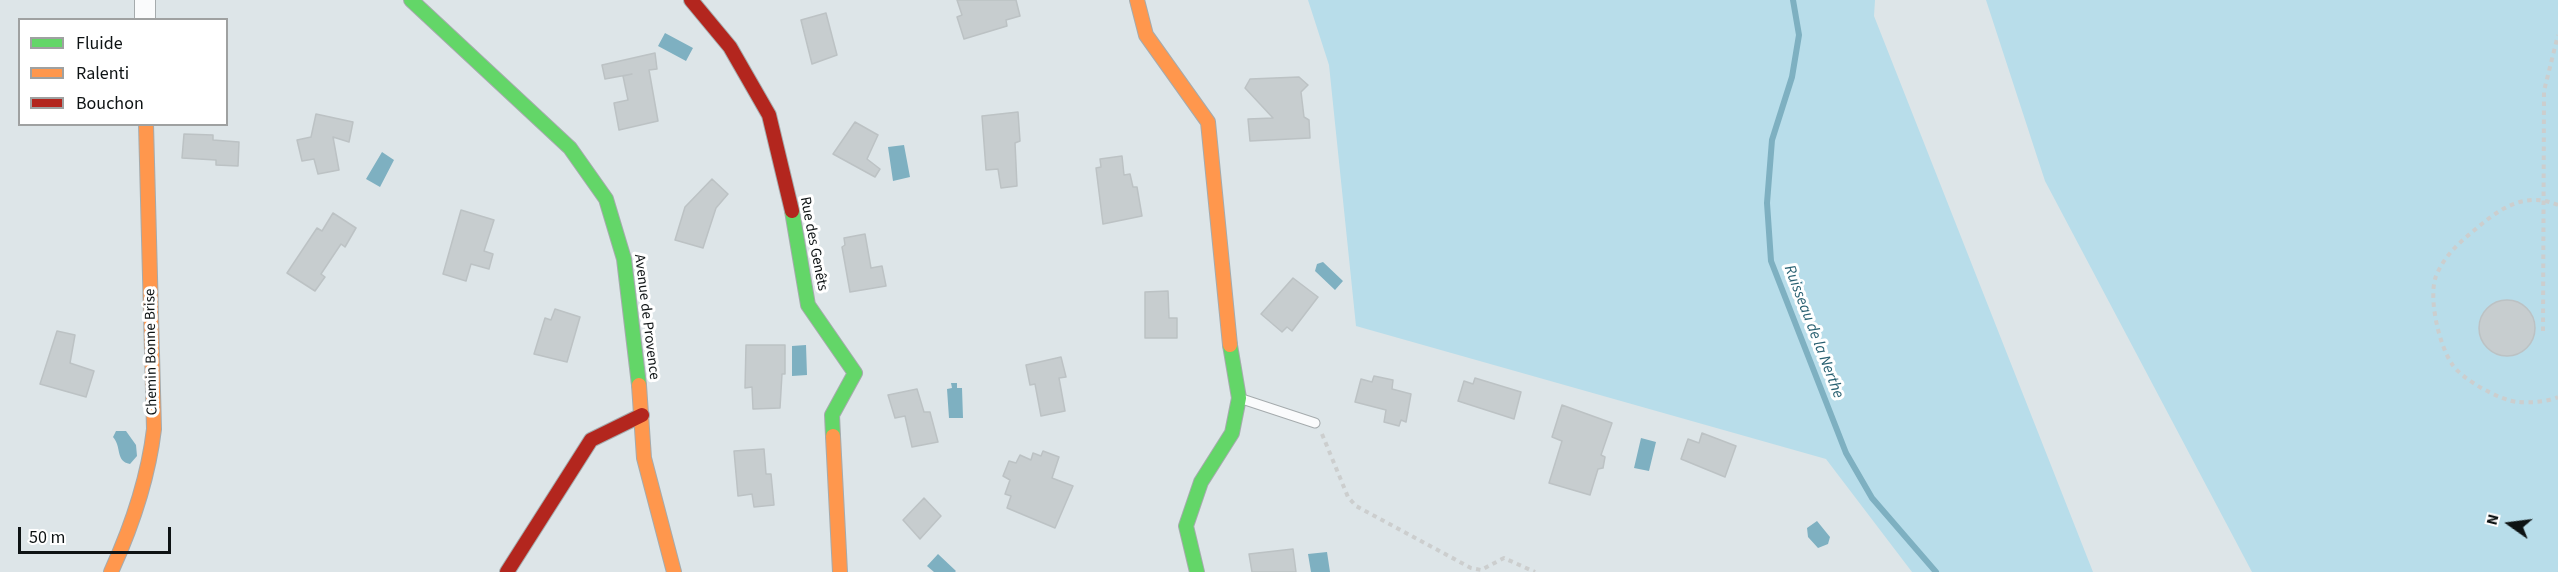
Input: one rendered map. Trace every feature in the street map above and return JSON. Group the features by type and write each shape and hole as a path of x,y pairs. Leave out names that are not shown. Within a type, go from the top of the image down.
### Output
{"street":[{"path":"145,0 145,18"},
{"name":"Avenue de Provence","path":"411,0 570,148 606,200 624,259 642,415 644,458 675,572"},
{"name":"Rue des Genêts","path":"691,0 730,47 769,115 795,222 808,305 855,373 832,415 840,572"},
{"path":"1137,0 1146,35 1208,122 1231,360 1239,398 1232,433 1201,482 1186,526 1197,572"},
{"name":"Chemin Bonne Brise","path":"111,572 144,492 152,451 146,126"},
{"path":"507,572 591,440 642,415"}],"lane":[{"path":"1239,398 1315,423"}],"path":[{"path":"2543,331 2544,91 2558,35"},
{"path":"2558,205 2543,199 2518,201 2499,210 2448,252 2435,279 2433,313 2452,365 2479,387 2516,402 2550,400 2558,397"},
{"path":"1315,423 1348,497 1356,506 1471,568 1481,570 1504,558 1535,572"}],"shaded area":[{"path":"1308,0 1875,0 1874,16 2093,572 1912,572 1826,459 1356,326 1329,65"},
{"path":"1986,0 2558,0 2558,572 2252,572 2045,181"},
{"path":"665,33 693,48 686,61 658,46"},
{"path":"904,145 910,177 893,181 888,147"},
{"path":"382,152 394,160 380,187 366,179"},
{"path":"1323,262 1343,281 1335,290 1315,271 1317,264"},
{"path":"806,345 807,375 792,376 792,346"},
{"path":"951,383 957,383 957,388 962,388 963,418 949,418 947,389 952,388"},
{"path":"116,431 126,431 136,445 137,456 130,464 120,457 113,437"},
{"path":"1641,438 1656,442 1649,471 1634,468"},
{"path":"1817,521 1830,537 1828,544 1818,548 1808,537 1807,528"},
{"path":"1327,552 1330,572 1311,572 1308,554"},
{"path":"938,554 955,572 934,572 927,566"}],"building":[{"path":"957,0 1016,0 1020,16 1006,20 1007,26 964,39 957,17 962,15"},
{"path":"826,13 837,55 812,64 801,20"},
{"path":"655,53 657,69 649,70 658,121 619,130 614,103 628,100 623,76 632,74 605,79 602,65"},
{"path":"1299,77 1308,85 1301,92 1304,117 1309,120 1310,138 1250,141 1248,119 1273,118 1245,88 1250,79"},
{"path":"1018,112 1020,141 1015,143 1017,186 1001,188 998,169 986,170 982,116"},
{"path":"316,114 353,122 349,142 333,137 339,170 318,174 314,159 302,161 297,140 311,137"},
{"path":"855,122 878,135 867,159 880,169 875,177 833,154"},
{"path":"184,134 213,135 213,140 239,142 238,166 216,165 216,160 182,158"},
{"path":"1122,156 1124,175 1130,174 1133,187 1137,187 1142,216 1103,224 1096,168 1101,167 1100,159"},
{"path":"712,179 728,194 716,208 703,248 675,240 685,207"},
{"path":"461,210 494,220 484,251 493,254 489,269 471,264 466,281 443,274"},
{"path":"333,213 356,228 345,247 341,244 321,274 325,277 315,291 287,273 317,228 322,231"},
{"path":"865,234 871,268 882,266 886,286 850,292 842,247 845,245 844,238"},
{"path":"1293,278 1318,297 1292,331 1287,327 1282,332 1261,314"},
{"path":"1168,291 1169,318 1177,318 1177,338 1145,338 1145,292"},
{"path":"2507,300 2518,302 2527,308 2533,317 2535,328 2533,339 2527,348 2518,354 2507,356 2496,354 2487,348 2481,339 2479,328 2481,317 2487,308 2496,302"},
{"path":"555,309 580,317 567,362 534,354 545,318 551,320"},
{"path":"57,331 75,335 70,363 94,371 86,397 40,384"},
{"path":"746,345 785,345 785,374 782,374 780,408 753,409 752,387 745,388"},
{"path":"1061,357 1066,377 1059,378 1065,411 1041,416 1035,384 1030,385 1026,365"},
{"path":"1374,376 1393,380 1392,389 1411,394 1406,422 1401,420 1399,426 1384,422 1386,410 1355,402 1361,379 1372,382"},
{"path":"1475,378 1521,392 1514,419 1458,401 1464,381 1473,384"},
{"path":"917,389 924,412 930,412 938,442 912,447 905,416 895,418 888,395"},
{"path":"1562,405 1612,423 1601,455 1605,457 1603,468 1598,469 1590,495 1549,483 1562,441 1552,437"},
{"path":"1702,433 1736,446 1725,477 1681,459 1688,439 1699,443"},
{"path":"764,449 766,474 771,474 774,505 754,507 752,494 738,496 734,451"},
{"path":"1043,451 1059,457 1052,478 1073,486 1055,528 1007,508 1011,496 1005,494 1010,480 1003,476 1009,461 1016,463 1020,455 1031,460 1033,453 1041,456"},
{"path":"924,498 941,516 920,539 903,520"},
{"path":"1293,549 1296,572 1252,572 1249,554"}],"waterway":[{"name":"Ruisseau de la Nerthe","path":"1793,0 1799,35 1792,77 1772,140 1767,203 1771,261 1846,453 1872,498 1936,572"}],"traffic: fast":[{"path":"411,0 570,148 606,199 624,259 639,385"},
{"path":"792,211 808,305 855,373 832,415 833,436"},
{"path":"1197,572 1186,526 1201,482 1232,433 1239,398 1230,345"}],"traffic: slow":[{"path":"1137,0 1146,35 1208,122 1230,345"},
{"path":"111,572 138,502 148,466 154,429 146,126"},
{"path":"639,385 644,458 674,572"},
{"path":"833,436 840,572"}],"traffic: jam":[{"path":"691,0 730,47 769,115 792,211"},
{"path":"507,572 591,440 642,415"}]}
